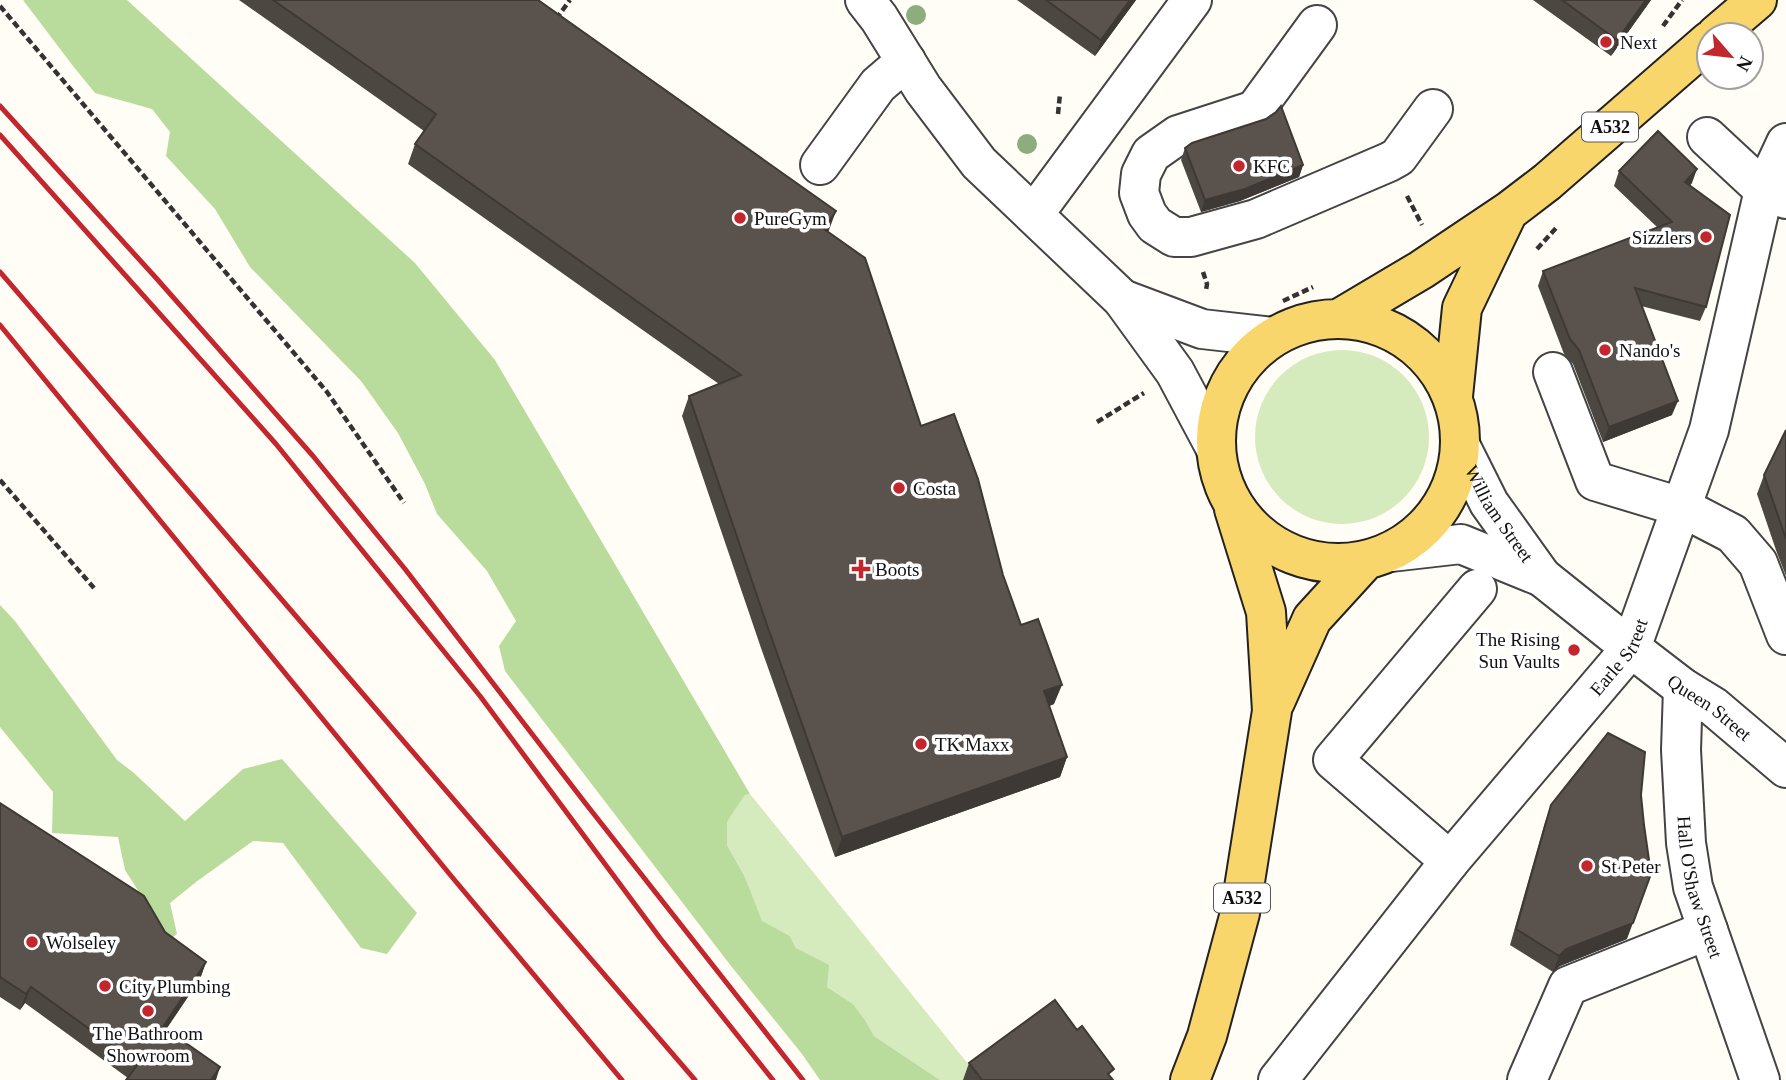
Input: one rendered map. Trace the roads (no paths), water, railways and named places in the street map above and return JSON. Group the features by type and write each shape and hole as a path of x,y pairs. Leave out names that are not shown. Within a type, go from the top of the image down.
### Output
{"main road":[{"path":"1732,21 1757,0"},
{"name":"A532","path":"1340,318 1421,270 1509,211 1547,182 1695,53"},
{"name":"A532","path":"1453,396 1462,308 1509,211"},
{"path":"1340,318 1376,324 1409,340 1435,365 1453,396 1460,421 1461,447 1455,479 1440,509 1419,534 1378,556 1326,563 1289,554 1257,533 1232,503 1221,478 1216,449 1218,416 1229,386 1275,320 1305,322 1340,318"},
{"name":"A532","path":"1190,1080 1207,1036 1240,913 1272,711 1266,612 1232,503"},
{"name":"A532","path":"1272,711 1312,619 1378,556"}],"street":[{"path":"865,0 923,89 979,163 1122,299 1166,379 1216,449"},
{"path":"1034,214 1192,0"},
{"path":"1317,25 1255,110 1178,135 1151,154 1140,174 1139,193 1147,214 1155,225 1174,237 1191,237 1256,219 1398,157 1433,109"},
{"path":"820,165 878,85 906,61"},
{"path":"1707,137 1775,195"},
{"name":"Earle Street","path":"1278,1080 1450,861 1631,648 1709,430 1775,195 1786,143"},
{"path":"1122,299 1202,328 1275,320"},
{"path":"1553,372 1595,481 1681,507 1733,534 1759,563 1786,635"},
{"name":"William Street","path":"1461,447 1489,503 1542,577 1631,648"},
{"name":"William Street","path":"1378,556 1461,544 1542,577"},
{"path":"1450,861 1334,760 1477,589"},
{"name":"Queen Street","path":"1631,648 1683,688 1714,707 1786,768"},
{"name":"Hall O'Shaw Street","path":"1683,688 1681,750 1686,843 1693,887 1760,1080"},
{"path":"1527,1080 1568,986 1708,930"}],"railway":[{"path":"0,106 313,456 405,569 803,1080"},
{"path":"0,135 276,444 480,696 660,938 773,1080"},
{"path":"0,272 695,1080"},
{"path":"0,325 452,877 622,1080"}],"place":[{"name":"Next","path":"1606,42"},
{"name":"KFC","path":"1239,166"},
{"name":"PureGym","path":"740,218"},
{"name":"Sizzlers","path":"1706,237"},
{"name":"Nando's","path":"1605,350"},
{"name":"Costa","path":"899,488"},
{"name":"Boots","path":"861,569"},
{"name":"The Rising Sun Vaults","path":"1574,650"},
{"name":"TK Maxx","path":"921,744"},
{"name":"St Peter","path":"1587,866"},
{"name":"Wolseley","path":"32,942"},
{"name":"City Plumbing","path":"105,986"},
{"name":"The Bathroom Showroom","path":"148,1011"}]}
